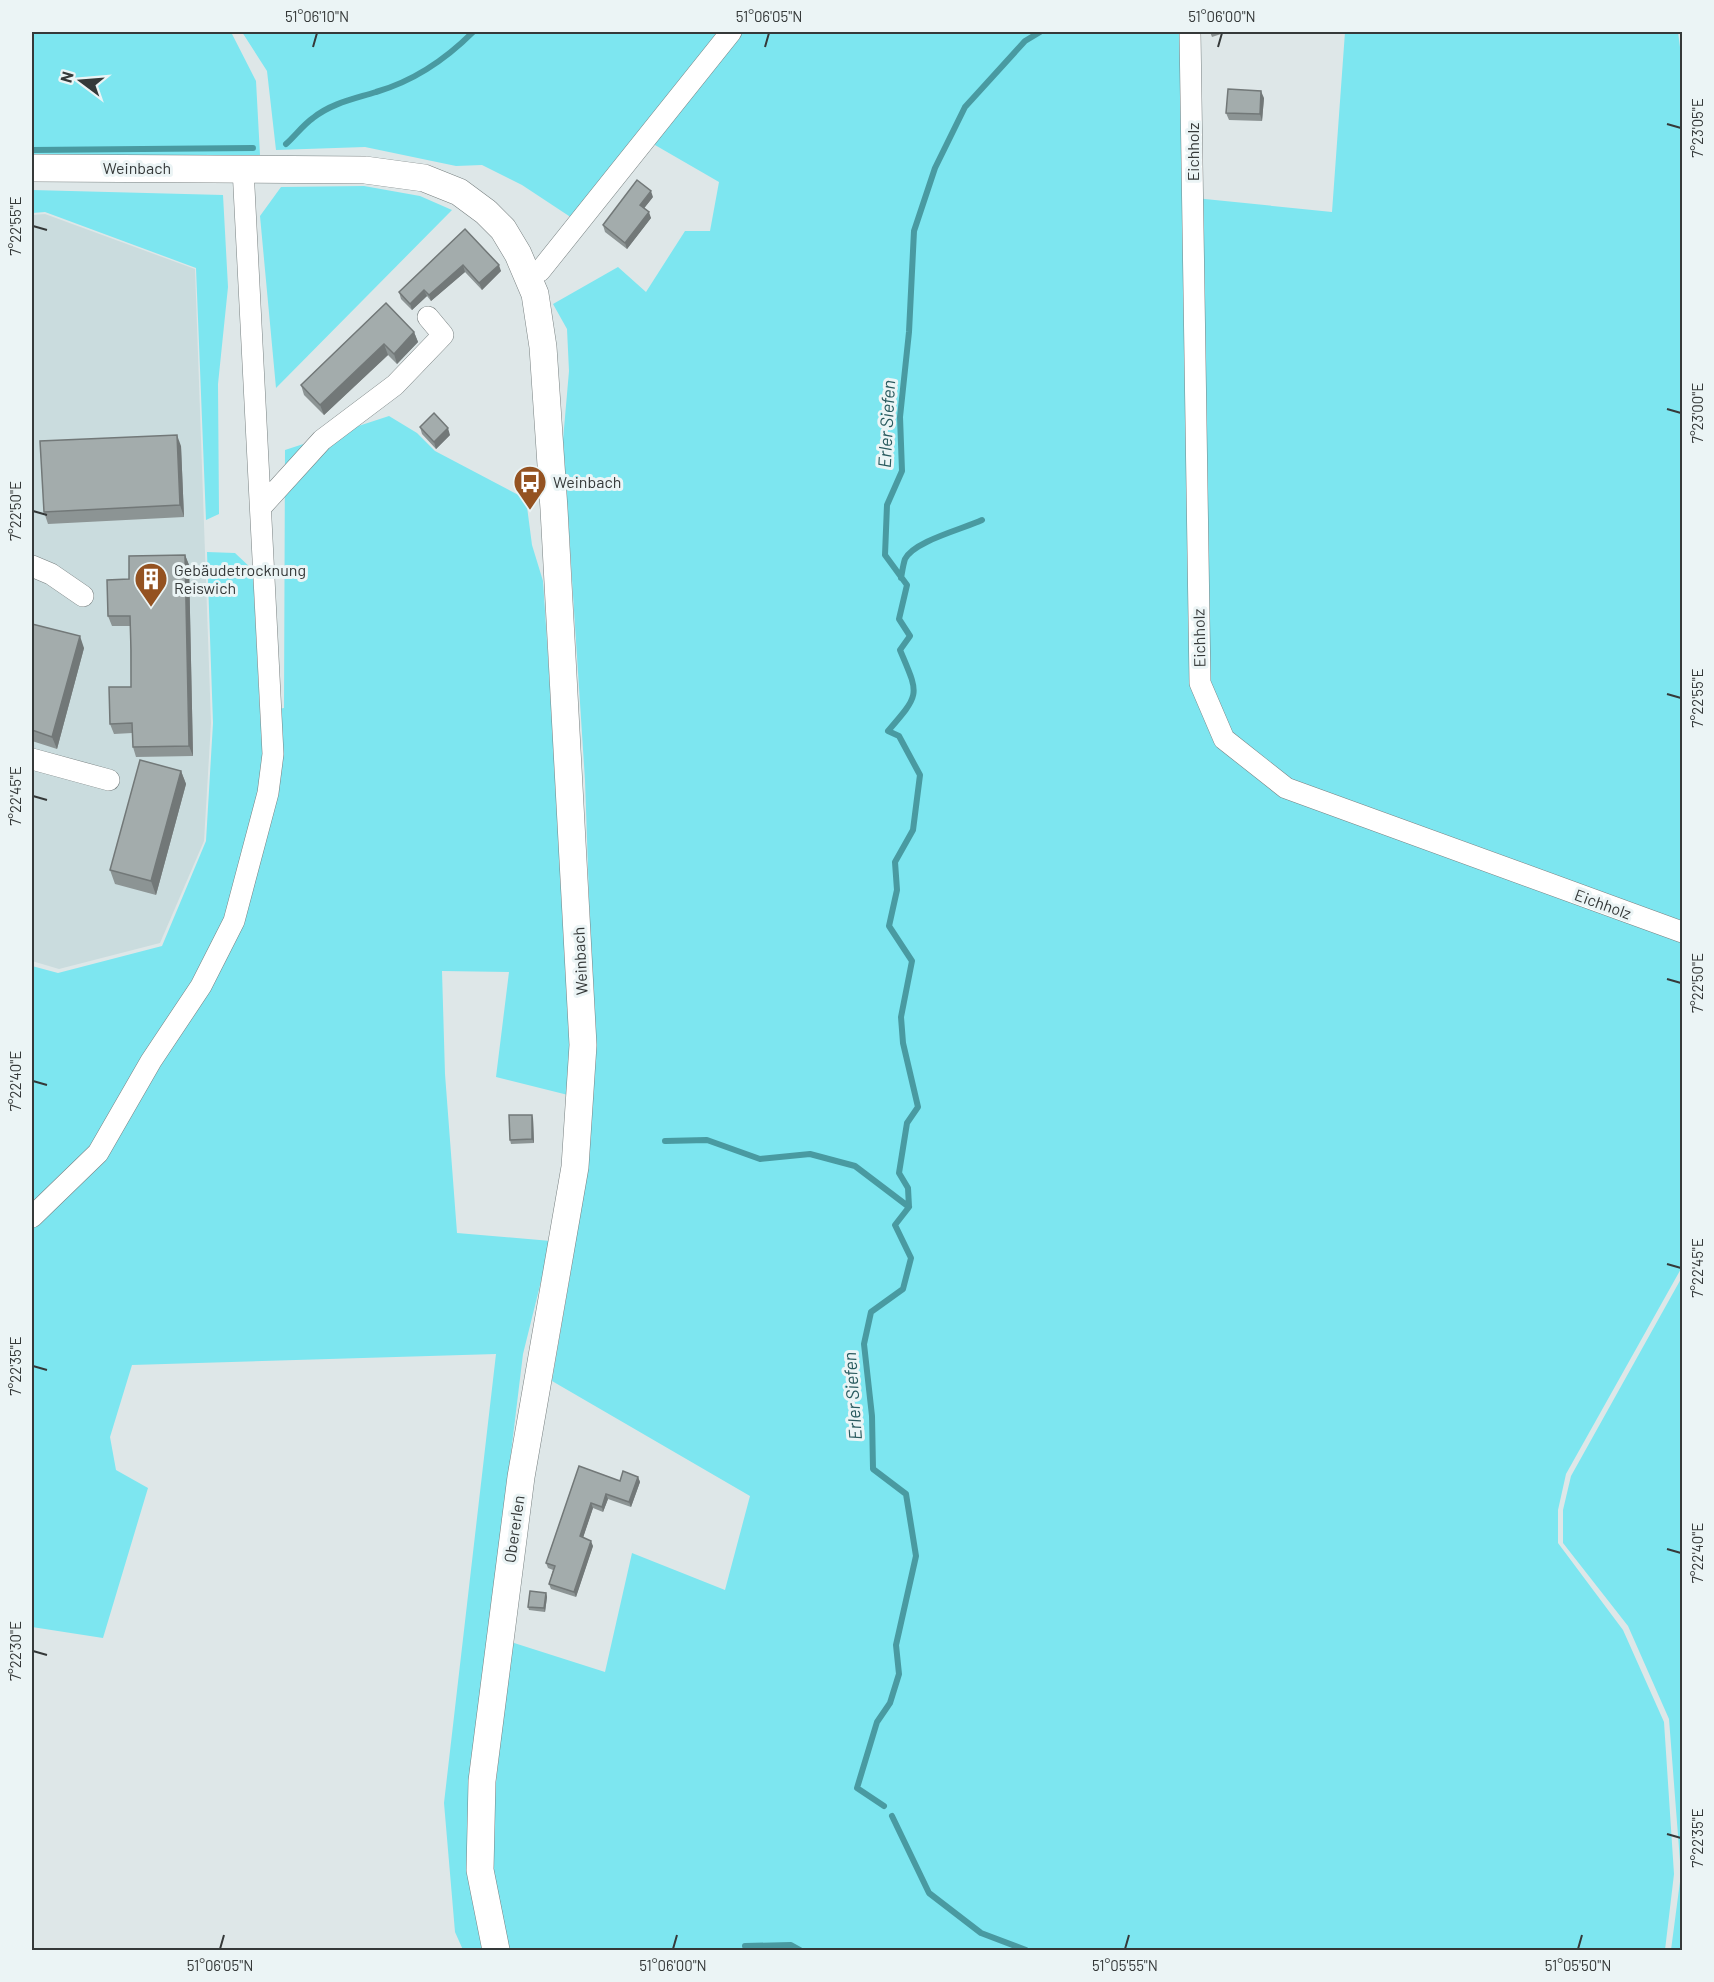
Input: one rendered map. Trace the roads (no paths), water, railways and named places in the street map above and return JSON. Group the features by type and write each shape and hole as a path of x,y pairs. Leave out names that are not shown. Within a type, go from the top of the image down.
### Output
{"main road":[{"name":"Weinbach","path":"32,168 243,168 365,170 396,173 440,184 459,192 486,212 503,229 528,275 535,294 543,347 582,984 581,1110"},
{"name":"Obererlen","path":"496,1950 480,1870 482,1781 521,1476 565,1237 581,1110"}],"street":[{"path":"528,275 540,271 731,32"},
{"name":"Eichholz","path":"1190,32 1200,683 1224,739 1286,788 1683,932"},
{"path":"32,1217 98,1153 152,1061 201,986 234,921 268,793 273,754 243,168"},
{"path":"261,506 322,441 395,385 443,335 428,317"},
{"path":"32,566 51,574 82,596"},
{"path":"32,759 109,780"}],"waterway":[{"path":"286,144 320,113 351,99 403,82 429,68 473,32"},
{"name":"Erler Siefen","path":"884,1806 857,1788 877,1722 890,1703 899,1674 896,1645 916,1556 906,1494 873,1469 872,1416 864,1344 871,1312 903,1289 911,1258 895,1225 909,1207 908,1188 899,1173 907,1123 918,1107 903,1043 901,1017 912,961 889,926 897,890 895,862 913,830 920,775 899,736 888,731 906,709 914,693 911,676 900,650 910,636 899,619 907,585 885,555 887,505 902,471 900,417 909,332 914,231 935,168 965,107 1025,41 1040,32"},
{"path":"32,150 253,148"},
{"path":"901,578 905,559 918,547 982,520"},
{"path":"665,1141 707,1140 760,1159 810,1154 855,1166 909,1207"},
{"name":"Erler Siefen","path":"892,1816 929,1893 981,1933 1026,1950"},
{"path":"745,1946 791,1945 800,1950"}],"place":[{"name":"Weinbach","path":"530,511"},
{"name":"Gebäudetrocknung Reiswich","path":"151,608"}]}
